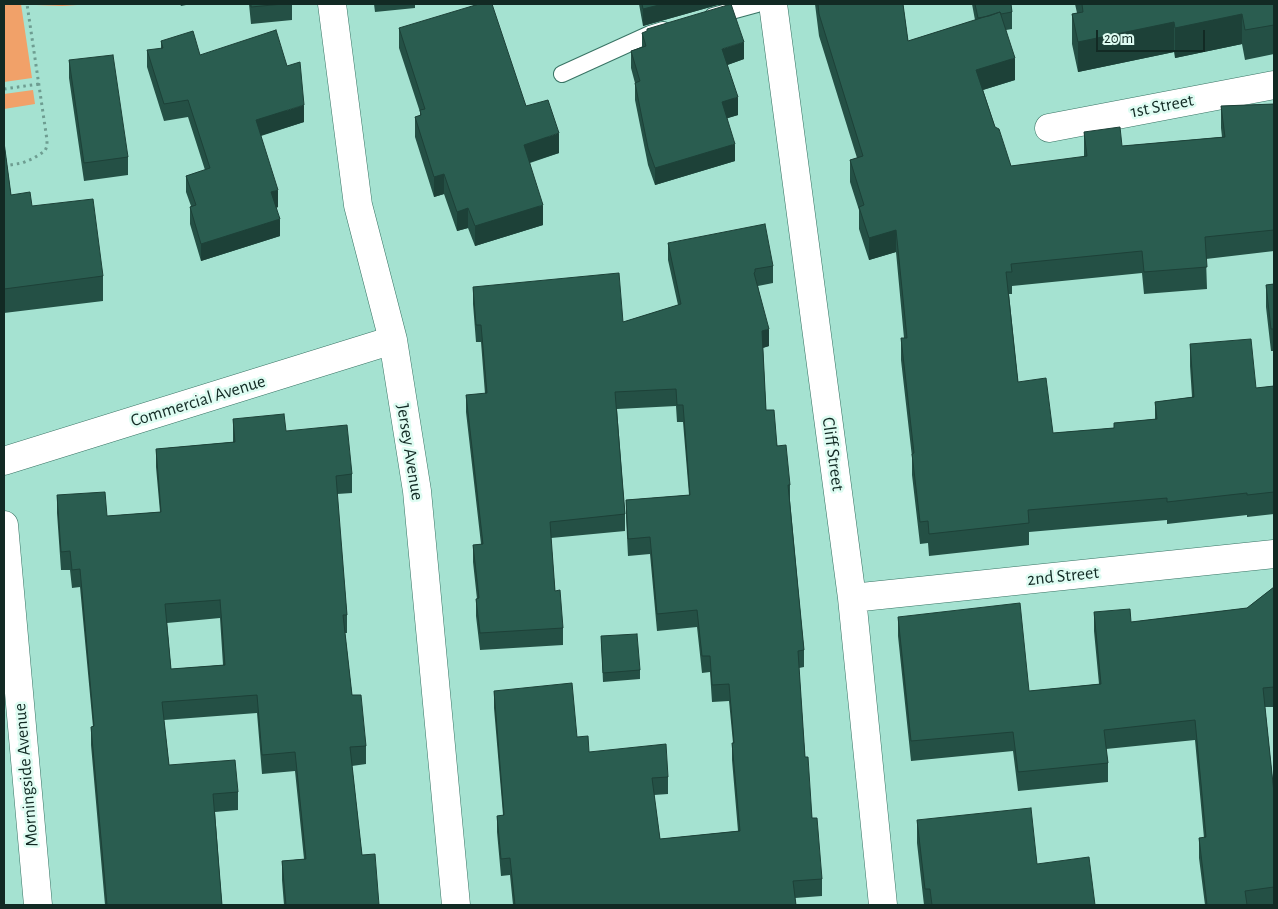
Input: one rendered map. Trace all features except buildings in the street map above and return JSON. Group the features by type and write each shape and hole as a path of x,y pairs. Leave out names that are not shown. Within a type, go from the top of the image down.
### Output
{"street":[{"name":"Jersey Avenue","path":"332,4 358,205 393,340 417,491 456,905"},
{"name":"Cliff Street","path":"773,4 852,598 883,905"},
{"name":"1st Street","path":"1049,128 1274,85"},
{"name":"Commercial Avenue","path":"4,462 393,340"},
{"name":"Morningside Avenue","path":"4,525 38,905"},
{"name":"2nd Street","path":"852,598 1274,554"}],"lane":[{"path":"694,21 757,4"},
{"path":"562,74 650,34 676,26"}],"path":[{"path":"4,166 22,164 40,156 45,151 48,140 27,4"},
{"path":"4,89 39,84"}],"shaded area":[{"path":"4,4 21,4 32,78 4,82"},
{"path":"36,4 92,4 62,6"},
{"path":"33,90 35,104 4,109 4,94"}]}
